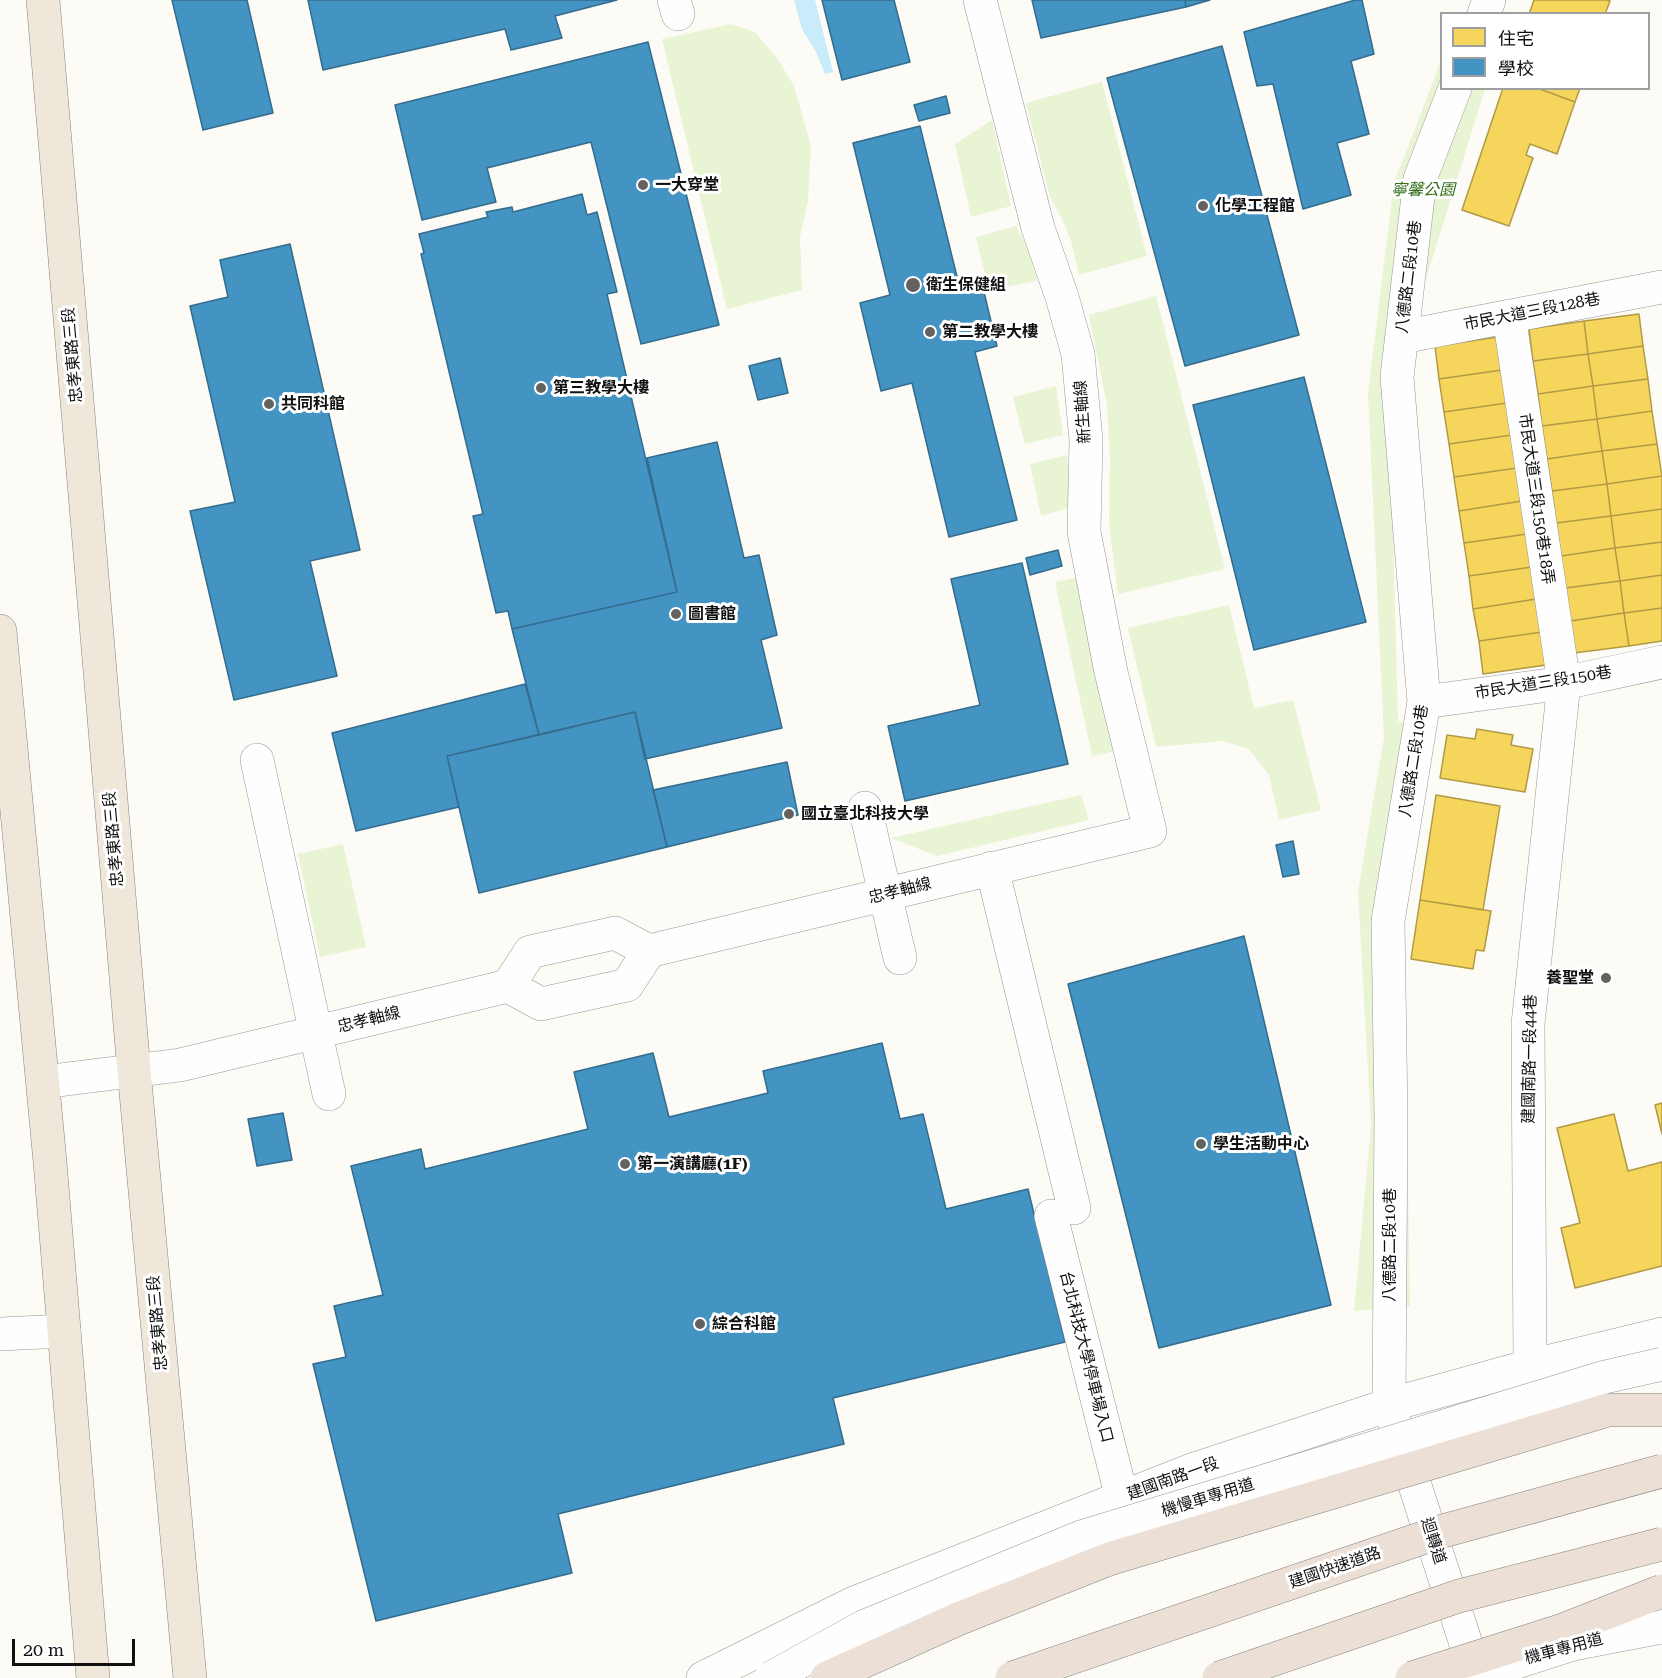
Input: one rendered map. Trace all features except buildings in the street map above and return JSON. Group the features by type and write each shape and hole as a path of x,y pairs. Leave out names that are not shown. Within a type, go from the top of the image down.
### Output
{"highway":[{"path":"827,1678 958,1619 1109,1559 1608,1410 1662,1410"},
{"name":"建國快速道路","path":"1012,1678 1443,1532 1662,1471"},
{"path":"1219,1678 1459,1596 1662,1544"},
{"path":"1412,1678 1560,1631 1662,1591"}],"main road":[{"name":"忠孝東路三段","path":"43,0 134,1071 190,1678"},
{"path":"0,631 2,692 42,1082 93,1678"}],"street":[{"name":"新生軸線","path":"980,0 1038,228 1062,297 1078,354 1086,440 1084,532 1111,672 1150,831"},
{"name":"八德路二段10巷","path":"1389,1405 1391,1117 1388,921 1424,702 1397,377 1420,179 1454,90"},
{"name":"市民大道三段128巷","path":"1402,337 1662,287"},
{"name":"市民大道三段150巷18弄","path":"1509,316 1564,683"},
{"name":"市民大道三段150巷","path":"1424,702 1564,683 1662,662"},
{"name":"建國南路一段44巷","path":"1530,1366 1528,1024 1564,683"},
{"path":"257,760 329,1094"},
{"path":"865,808 900,958"},
{"name":"忠孝軸線","path":"649,951 1150,831"},
{"name":"台北科技大學停車場入口","path":"992,868 1122,1498"},
{"path":"615,933 649,951 627,985 541,1004 508,986 530,952 615,933"},
{"name":"忠孝軸線","path":"42,1082 180,1065 508,986"},
{"path":"0,1334 64,1331"},
{"name":"建國南路一段","path":"703,1678 854,1603 1189,1471 1389,1405 1530,1366 1662,1334"},
{"name":"機慢車專用道","path":"771,1678 863,1628 1082,1537 1605,1377 1662,1364"},
{"name":"迴轉道","path":"1389,1405 1477,1678"},
{"name":"機車專用道","path":"1467,1678 1573,1644 1662,1627"}],"green space":[{"path":"731,24 755,32 777,58 794,86 811,146 808,201 800,237 802,290 727,309 662,39"},
{"name":"寧馨公園","path":"1440,64 1440,90 1485,90 1426,279 1399,279 1389,383 1398,721 1426,730 1397,931 1408,1186 1410,1306 1354,1311 1371,1126 1358,891 1384,738 1368,393 1394,183"},
{"path":"1102,82 1147,256 1079,275 1071,241 1050,197 1026,103"},
{"path":"992,120 1011,206 971,217 955,144"},
{"path":"1016,226 1028,249 1037,281 989,290 976,237"},
{"path":"1156,296 1225,569 1118,594 1109,524 1110,456 1107,405 1089,315"},
{"path":"1056,386 1063,435 1025,444 1013,397"},
{"path":"1067,455 1071,507 1041,516 1030,464"},
{"path":"1079,577 1116,751 1092,756 1055,582"},
{"path":"1229,605 1254,708 1293,700 1321,810 1279,820 1269,775 1249,749 1223,741 1156,747 1128,628"},
{"path":"1081,795 1089,820 937,856 891,838"},
{"path":"343,844 366,947 320,957 298,854"}],"water":[{"path":"794,0 815,0 833,72 825,74 816,52 802,29"}],"place":[{"name":"一大穿堂","path":"643,185"},
{"name":"化學工程館","path":"1203,206"},
{"name":"衛生保健組","path":"913,285"},
{"name":"第二教學大樓","path":"930,332"},
{"name":"第三教學大樓","path":"541,388"},
{"name":"共同科館","path":"269,404"},
{"name":"圖書館","path":"676,614"},
{"name":"國立臺北科技大學","path":"789,814"},
{"name":"養聖堂","path":"1606,978"},
{"name":"學生活動中心","path":"1201,1144"},
{"name":"第一演講廳(1F)","path":"625,1164"},
{"name":"綜合科館","path":"700,1324"}]}
